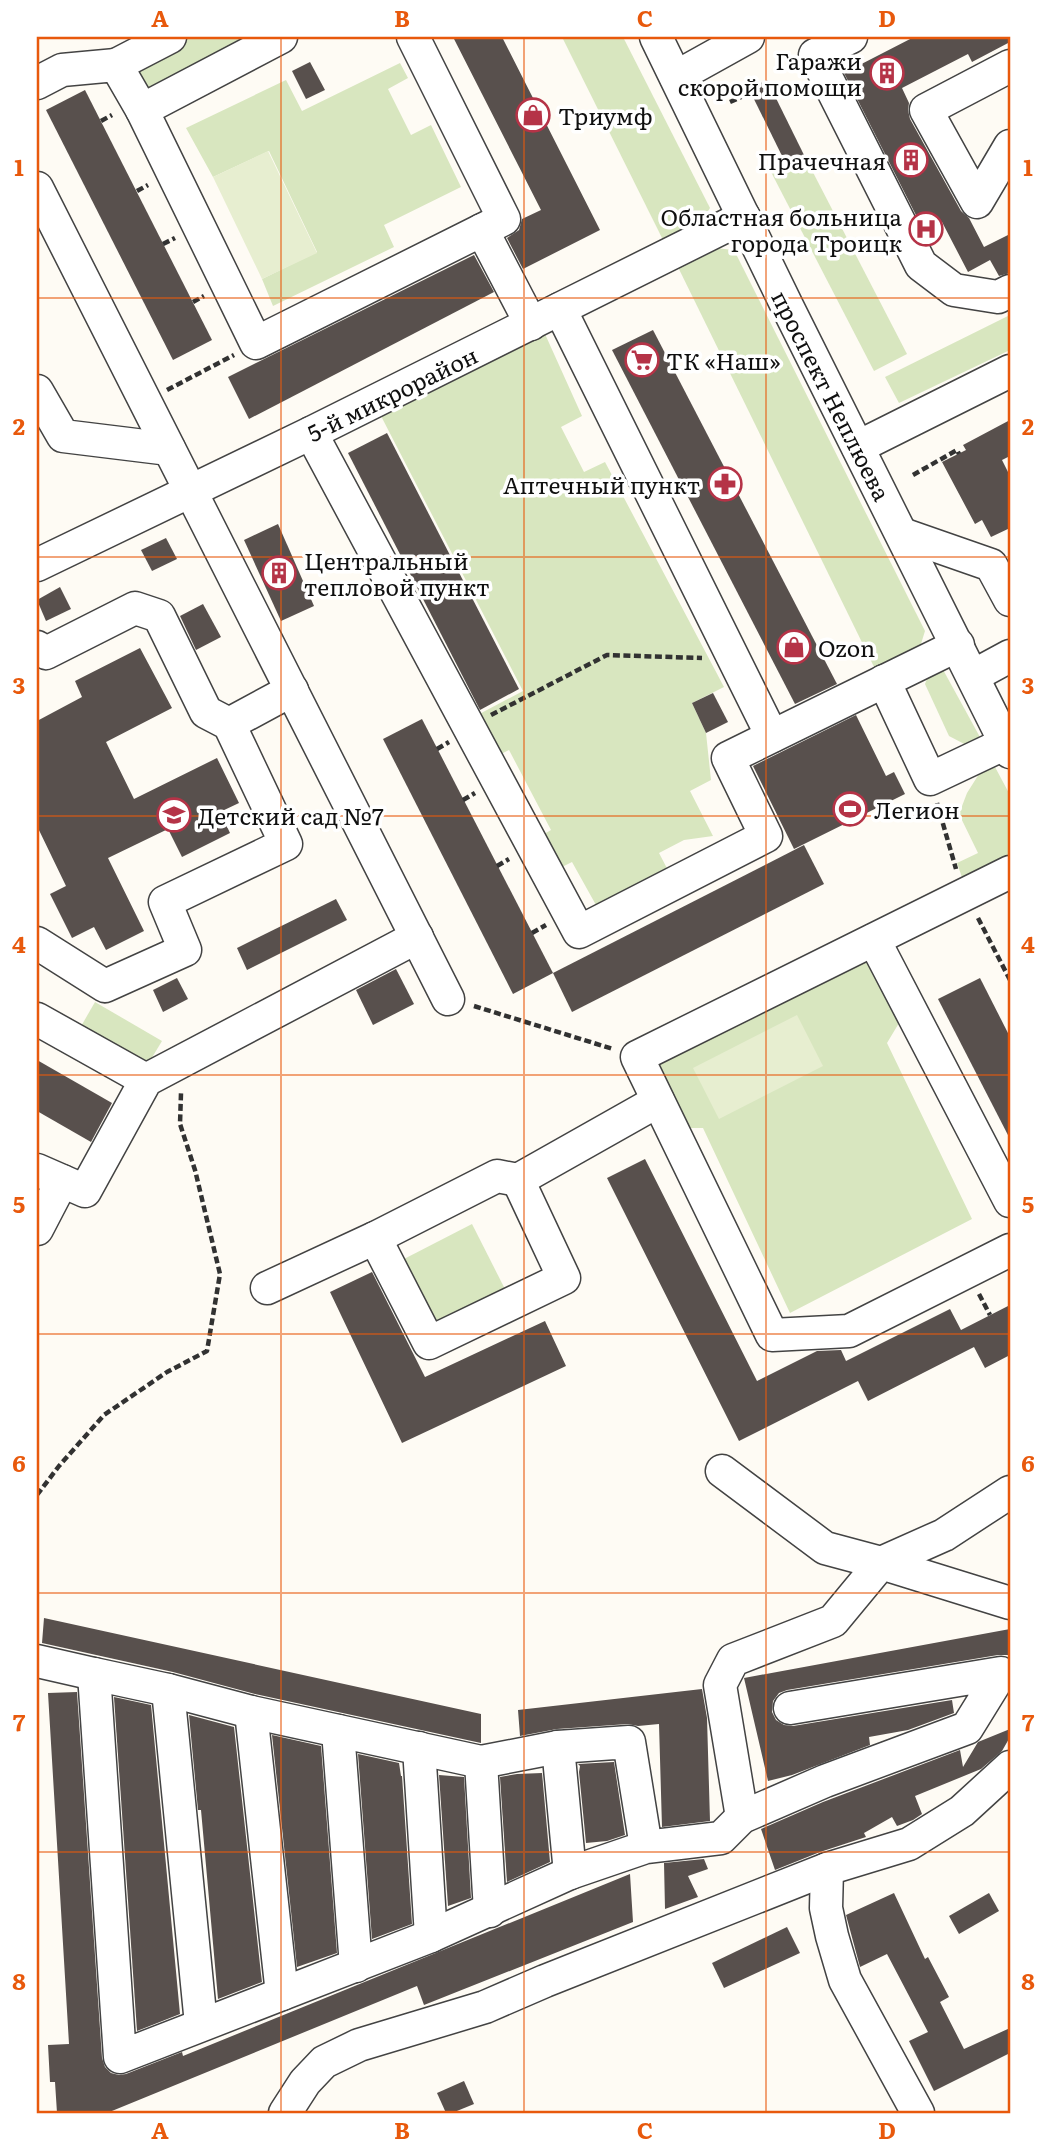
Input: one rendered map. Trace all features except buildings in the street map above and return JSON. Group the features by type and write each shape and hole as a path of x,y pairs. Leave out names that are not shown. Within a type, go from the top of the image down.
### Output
{"street":[{"path":"37,83 62,69 116,65 170,37"},
{"path":"142,110 281,37"},
{"path":"116,65 142,110 256,343 504,219 414,37"},
{"name":"проспект Неплюева","path":"656,37 1008,747"},
{"path":"676,77 748,37"},
{"path":"851,37 815,55 920,265 954,290 998,297 1010,291"},
{"path":"1010,66 926,110 977,202 1010,146"},
{"path":"37,188 448,999"},
{"name":"5-й микрорайон","path":"37,565 311,433 744,216"},
{"path":"482,230 531,324"},
{"path":"560,309 772,736"},
{"path":"858,447 1010,371"},
{"path":"37,391 63,436 169,449"},
{"path":"311,433 579,932 766,836 728,758 958,645"},
{"path":"902,534 991,565 1010,600"},
{"path":"37,647 46,653 135,608 159,616 206,712 229,724 286,844 165,902 186,950 105,986 37,943"},
{"path":"973,676 1010,656"},
{"path":"884,681 930,779 1008,747"},
{"path":"229,724 292,690"},
{"path":"1010,872 637,1057 772,1335 849,1331 1010,1250"},
{"path":"37,1230 49,1175 85,1191 159,1073 417,937"},
{"path":"874,940 1010,1200"},
{"path":"37,1019 159,1073"},
{"path":"267,1288 375,1238 497,1176 518,1180 658,1101"},
{"path":"375,1238 429,1343 564,1278 518,1180"},
{"path":"722,1471 825,1548 1010,1603"},
{"path":"742,1817 720,1685 733,1660 833,1621 881,1563 944,1535 1010,1492"},
{"path":"37,1661 168,1690 251,1712 481,1762 558,1747 629,1742 646,1847"},
{"path":"94,1674 120,2057 431,1936 570,1873 646,1847 721,1838 742,1817 967,1728 1005,1670"},
{"path":"790,1707 1005,1670"},
{"path":"168,1690 201,2024"},
{"path":"251,1712 282,1994"},
{"path":"338,1731 356,1966"},
{"path":"558,1747 570,1873"},
{"path":"419,1748 431,1936"},
{"path":"481,1762 490,1911"},
{"path":"285,2113 305,2082 324,2062 359,2045 485,2007 827,1869 909,1844 962,1811 1010,1767"},
{"path":"827,1869 826,1908 845,1980 918,2113"}],"path":[{"path":"730,102 750,93"},
{"path":"145,402 256,343"},
{"path":"913,475 957,450 959,454"},
{"path":"469,727 607,655 734,659"},
{"path":"448,999 637,1057"},
{"path":"37,1495 104,1415 167,1372 207,1351 220,1274 195,1170 180,1124 181,1086 159,1073"}],"green space":[{"path":"191,37 267,37 147,100 131,69"},
{"path":"562,37 623,37 710,208 695,232 666,246"},
{"path":"400,63 408,78 388,89 411,135 431,125 461,187 384,225 394,247 273,306 262,279 317,252 269,151 213,177 186,128 286,80 302,111"},
{"path":"268,151 317,253 262,279 213,177"},
{"path":"804,155 907,354 874,371 771,172"},
{"path":"706,247 734,250 925,631 920,647 877,673 675,261"},
{"path":"1010,315 1010,350 899,403 885,377"},
{"path":"545,334 582,416 561,427 584,472 605,462 724,687 692,703 706,733 711,780 690,791 713,836 684,840 659,853 671,876 601,914 572,862 554,871 534,840 551,830 509,750 491,759 470,719 523,691 381,416"},
{"path":"941,666 981,739 970,747 949,736 925,684 930,671"},
{"path":"995,767 1010,795 1010,859 964,883 957,863 978,853 959,814 967,793 979,774"},
{"path":"868,957 902,1018 887,1043 972,1219 790,1313 703,1128 680,1128 651,1065"},
{"path":"95,1002 162,1041 142,1074 76,1035"},
{"path":"797,1015 823,1066 719,1119 693,1068"},
{"path":"472,1224 509,1297 441,1332 404,1259"}],"place":[{"name":"Гаражи скорой помощи","path":"887,73"},
{"name":"Триумф","path":"533,115"},
{"name":"Прачечная","path":"911,160"},
{"name":"Областная больница города Троицк","path":"926,229"},
{"name":"ТК «Наш»","path":"642,360"},
{"name":"Аптечный пункт","path":"725,484"},
{"name":"Центральный тепловой пункт","path":"279,573"},
{"name":"Ozon","path":"794,647"},
{"name":"Легион","path":"850,809"},
{"name":"Детский сад №7","path":"174,815"}]}
